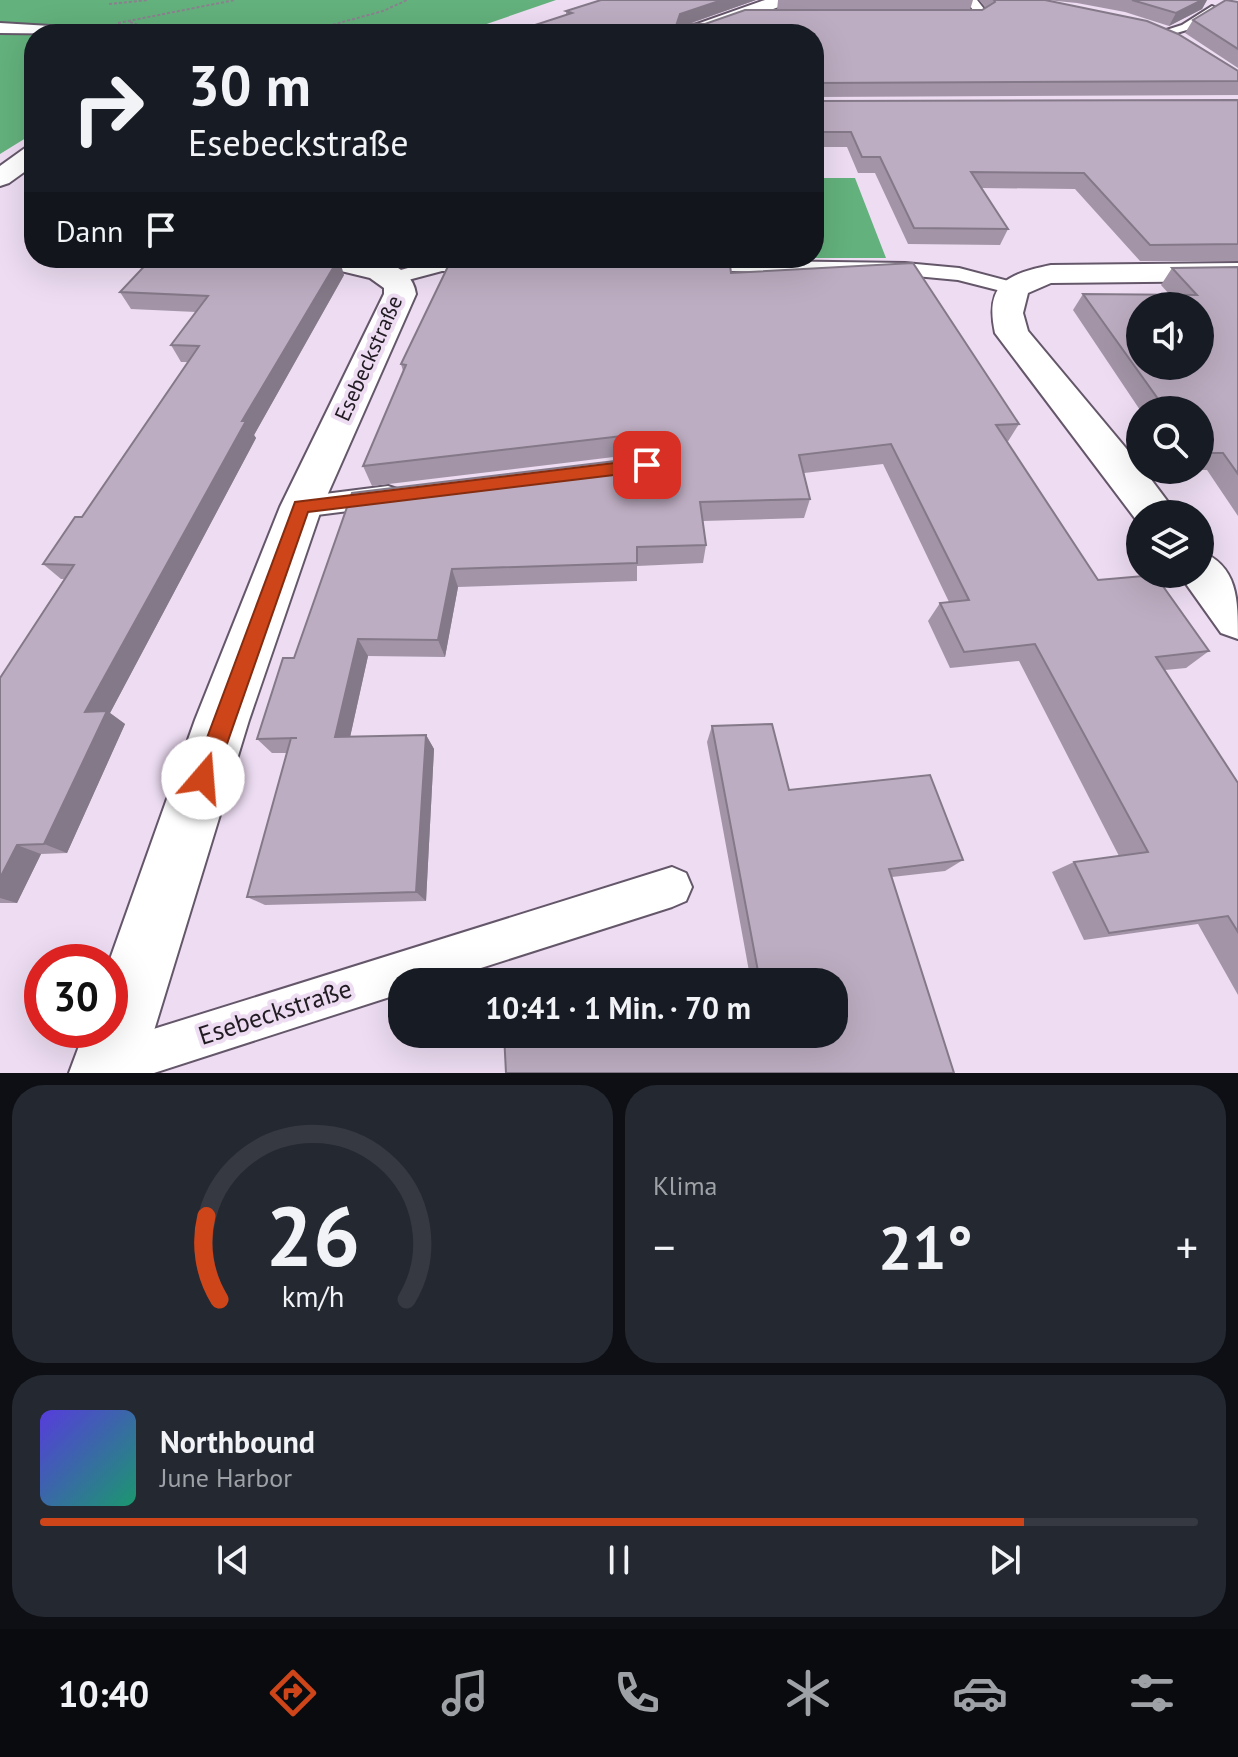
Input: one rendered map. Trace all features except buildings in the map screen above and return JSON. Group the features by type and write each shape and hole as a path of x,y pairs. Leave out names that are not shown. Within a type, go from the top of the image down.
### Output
{"street":[{"path":"715,24 781,0"},
{"path":"0,28 24,30"},
{"path":"1154,30 1191,49"},
{"path":"8,185 24,165"},
{"name":"Esebeckstraße","path":"106,1069 222,720 301,507 400,294 399,285 393,278 368,268"},
{"path":"1145,500 1012,333 1007,313 1013,288 1032,278 1051,274 1238,272"},
{"path":"1214,588 1238,618"}],"lane":[{"path":"940,18 978,17 982,14 971,0"},
{"path":"1154,30 1186,27 1212,9"},
{"path":"734,17 765,17"},
{"path":"393,278 430,268"},
{"path":"824,268 905,269 959,274 1013,288"},
{"path":"301,507 411,493"},
{"name":"Esebeckstraße","path":"106,1069 672,887"}],"path":[{"path":"336,24 383,11 407,0"},
{"path":"129,22 135,24"}],"green space":[{"path":"0,0 556,0 487,24 24,24 24,139 0,154"},
{"path":"824,178 855,178 886,258 824,258"}],"route":[{"path":"203,778 301,507 647,465"}]}
